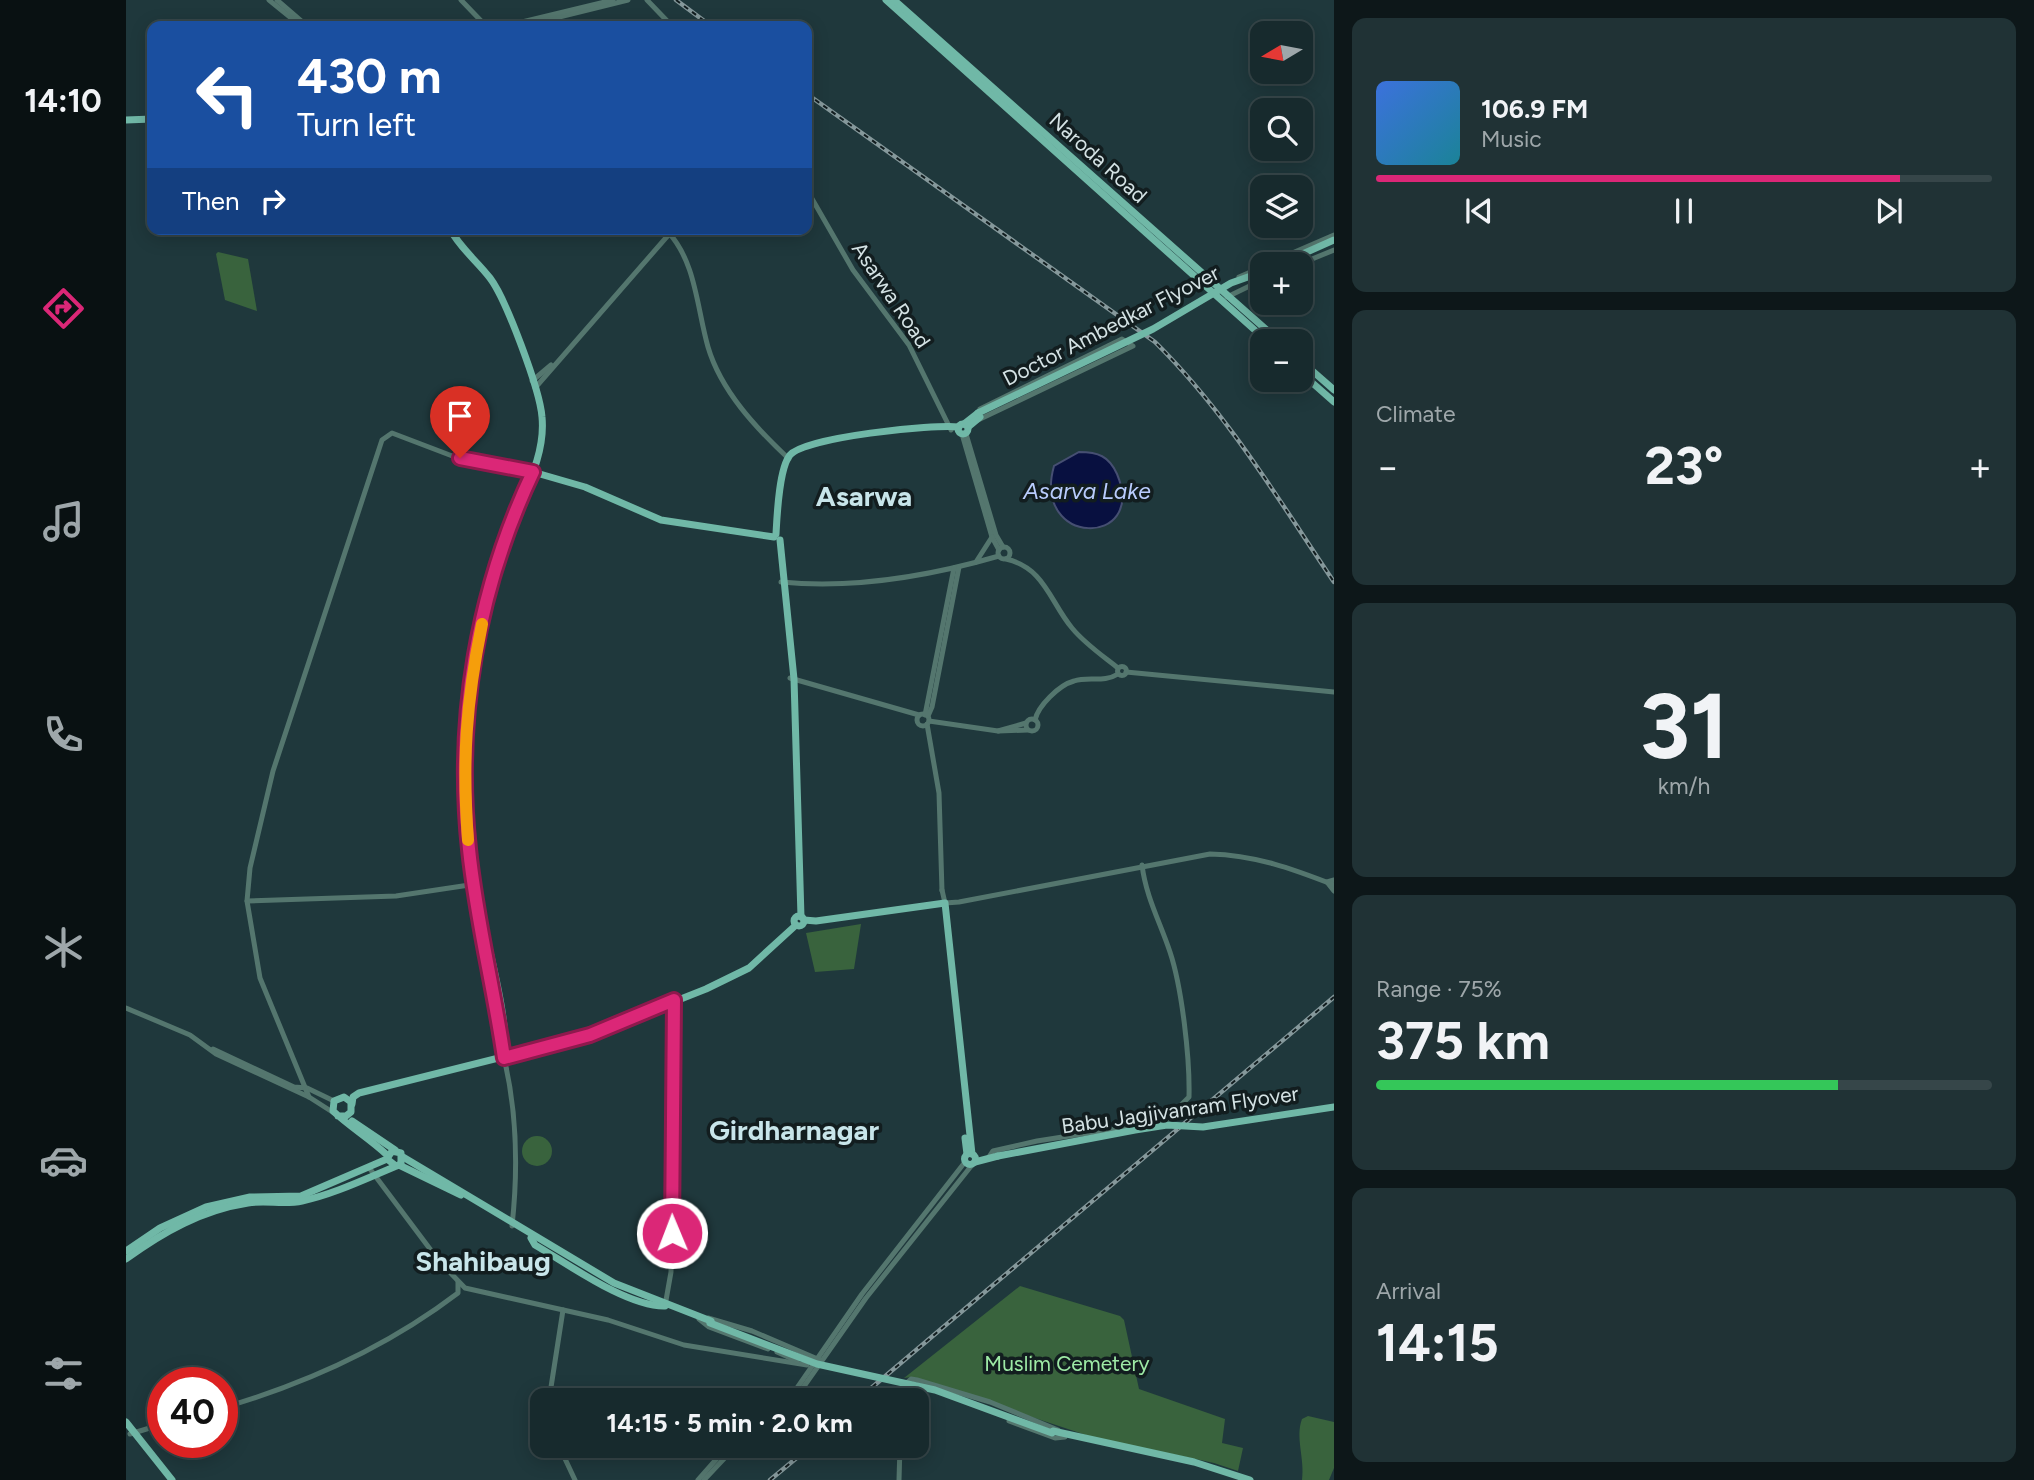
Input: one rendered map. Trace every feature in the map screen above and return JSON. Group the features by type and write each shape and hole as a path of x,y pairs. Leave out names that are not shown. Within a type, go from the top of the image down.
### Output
{"main road":[{"name":"Naroda Road","path":"886,0 1214,288"},
{"name":"Naroda Road","path":"894,0 1214,288 1254,329"},
{"path":"126,119 147,118"},
{"path":"455,235 498,290 533,384 542,428 533,472 499,559 475,661 467,764 475,885 505,1058"},
{"path":"1313,252 1334,245"},
{"path":"1313,254 1334,245"},
{"name":"Doctor Ambedkar Flyover","path":"957,428 1162,328 1230,288 1250,280"},
{"name":"Naroda Road","path":"1224,298 1264,329"},
{"path":"1313,371 1334,390"},
{"path":"1313,383 1334,402"},
{"path":"799,921 792,679 777,537 789,459 804,445 957,428"},
{"path":"533,472 580,485 661,520 777,537"},
{"path":"390,1155 350,1119 353,1097 359,1093 505,1058 588,1032 705,986 747,965 799,921 944,905 971,1159"},
{"path":"505,1058 358,1090 334,1101 337,1115 390,1155 403,1157 531,1238 613,1285 665,1304"},
{"path":"344,1097 351,1108"},
{"name":"Babu Jagjivanram Flyover","path":"971,1159 1167,1125 1203,1127 1334,1107"},
{"path":"337,1115 346,1116 351,1108"},
{"path":"390,1155 389,1164 464,1197 614,1283 700,1318 818,1362 936,1387 1065,1436 1193,1465 1242,1480"},
{"path":"126,1259 162,1233 223,1208 250,1202 303,1201 372,1172 390,1155"},
{"path":"126,1251 160,1228 206,1206 250,1197 301,1196 398,1166 403,1157"},
{"path":"126,1422 130,1431 170,1480"},
{"path":"1065,1436 1194,1462 1250,1480"}],"street":[{"path":"269,0 295,21"},
{"path":"277,0 301,21"},
{"path":"463,0 483,21"},
{"path":"526,21 613,0"},
{"path":"541,21 628,0"},
{"path":"646,0 666,21"},
{"name":"Asarwa Road","path":"812,199 853,270 909,345 957,428"},
{"path":"533,384 666,235"},
{"path":"671,235 691,272 709,349 719,370 757,429 789,459"},
{"path":"1295,252 1334,235"},
{"path":"1313,257 1334,245"},
{"path":"1214,288 1250,272"},
{"path":"1224,298 1250,283"},
{"path":"1125,339 1133,346 977,417 984,407 1117,341 1125,339"},
{"path":"957,428 978,485 992,537 1006,559 1017,562"},
{"path":"957,428 1000,551"},
{"path":"309,1097 260,978 247,901 250,868 274,771 384,437 392,433 460,458 533,472"},
{"path":"976,562 992,537"},
{"path":"783,583 832,585 956,567 976,562 1000,551 1010,553 1048,589 1073,630 1124,676 1126,672 1334,692"},
{"path":"1006,559 1010,553"},
{"path":"956,567 923,720 939,793 944,905 1210,854 1239,855 1279,864 1327,882 1334,882"},
{"path":"792,679 905,712 923,720 998,731 1037,729 1035,720 1039,709 1073,681 1107,679 1118,671"},
{"path":"998,731 1035,720"},
{"path":"1026,723 1028,730"},
{"path":"991,1157 993,1151 1037,1141 1165,1121 1189,1097 1177,977 1170,950 1145,891 1142,865"},
{"path":"1327,882 1334,891"},
{"path":"247,901 396,896 475,885"},
{"path":"665,1304 671,1273 673,998"},
{"path":"126,1008 190,1035 213,1049 294,1087 307,1088 334,1101"},
{"path":"213,1049 216,1054 309,1097 337,1115"},
{"path":"505,1058 515,1134 516,1190 512,1224"},
{"path":"797,1388 863,1297 971,1159"},
{"path":"372,1172 458,1282 472,1290 608,1320 684,1345 811,1367"},
{"path":"458,1282 458,1293"},
{"path":"238,1403 282,1390 357,1358 458,1293 472,1290"},
{"path":"551,1388 563,1310"},
{"path":"700,1318 713,1318 752,1331 819,1359"},
{"path":"700,1318 709,1327 811,1367"},
{"path":"802,1388 811,1367"},
{"path":"902,1388 911,1379 917,1380 990,1402 1065,1436"},
{"path":"929,1391 1040,1433 1065,1436"},
{"path":"565,1458 575,1480"},
{"path":"698,1480 717,1458"},
{"path":"704,1480 725,1458"},
{"path":"898,1458 899,1480"}],"green space":[{"path":"218,252 248,259 257,311 225,300 216,254"},
{"path":"861,924 854,969 815,972 806,933"},
{"path":"537,1136 548,1140 552,1151 548,1162 537,1166 526,1162 522,1151 526,1140"},
{"name":"Muslim Cemetery","path":"1020,1286 1120,1316 1124,1320 1139,1389 1225,1419 1222,1443 1243,1448 1238,1471 1214,1463 1092,1437 912,1377 904,1378"},
{"path":"1308,1416 1334,1422 1334,1468 1329,1480 1302,1480 1300,1426 1302,1419"}],"water":[{"name":"Asarva Lake","path":"1079,452 1102,456 1117,474 1122,498 1117,515 1105,525 1088,528 1072,524 1058,512 1051,493 1054,466"}],"railway":[{"path":"676,0 704,21"},
{"path":"812,98 1155,342 1229,427 1334,582"},
{"path":"871,1388 1334,997"},
{"path":"770,1480 797,1458"}],"slow traffic":[{"path":"468,840 464,738 471,671 482,624"}],"district":[{"name":"Asarwa","path":"864,496"},
{"name":"Girdharnagar","path":"794,1130"},
{"name":"Shahibaug","path":"483,1261"}],"route":[{"path":"460,458 533,472 506,536 487,601 471,671 464,738 468,846 504,1058 590,1035 674,1000 671,1078 672,1233"}]}
